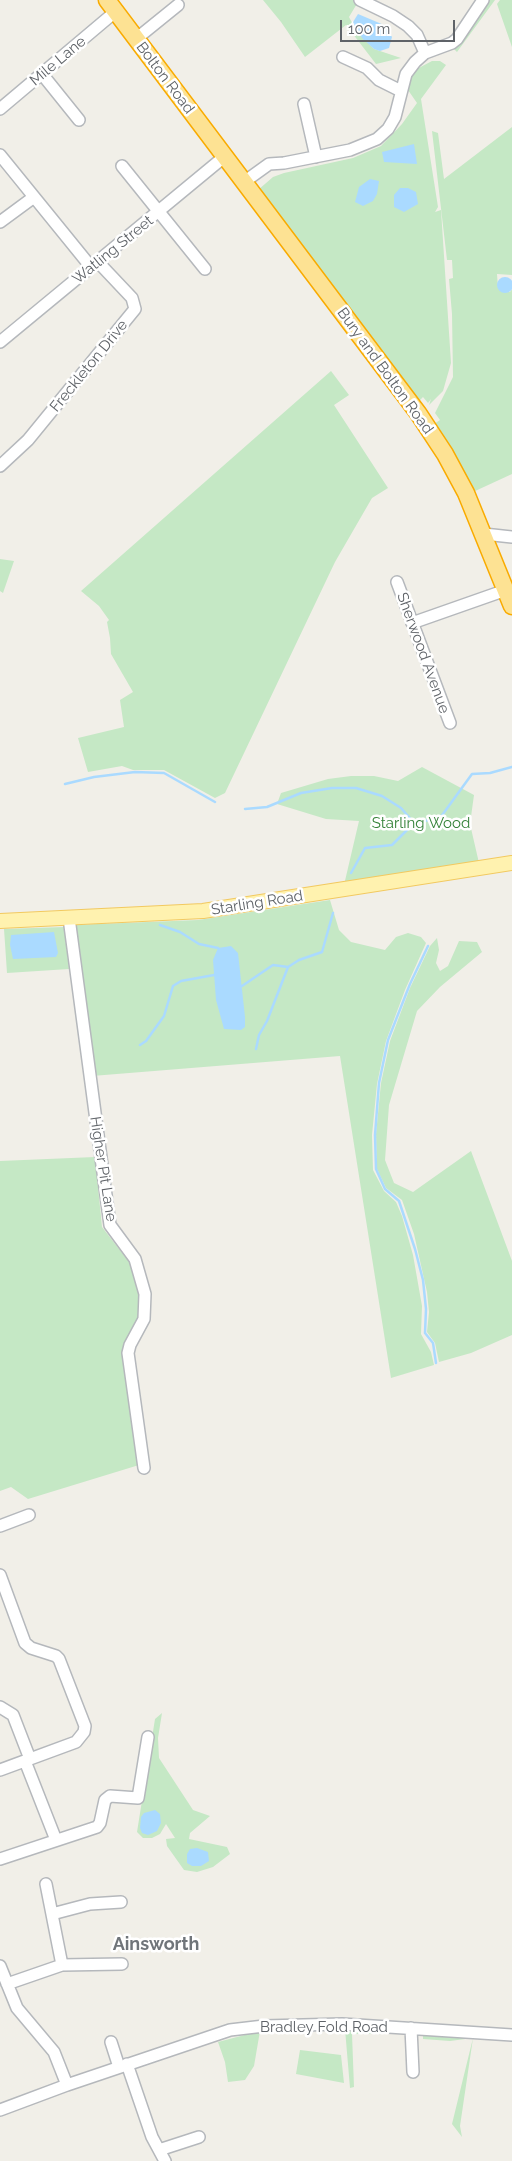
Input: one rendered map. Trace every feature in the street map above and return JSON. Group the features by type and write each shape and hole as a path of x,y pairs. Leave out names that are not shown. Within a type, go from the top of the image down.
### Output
{"highway":[{"name":"Bolton Road","path":"111,6 224,156"},
{"name":"Bury and Bolton Road","path":"224,156 418,413 457,475 484,534 512,606"}],"main road":[{"name":"Starling Road","path":"0,921 202,911 512,863"}],"street":[{"path":"360,0 393,16 408,26 416,35 425,53"},
{"path":"244,182 269,164 284,164 350,150 377,139 388,129 395,117 406,74 425,53 452,43 457,39 483,0"},
{"path":"136,39 178,5"},
{"name":"Mile Lane","path":"0,109 42,74 111,6"},
{"path":"343,58 367,68 379,80 401,90"},
{"path":"42,74 79,120"},
{"path":"301,110 316,157"},
{"path":"0,155 34,197 94,264"},
{"name":"Watling Street","path":"0,342 159,212 224,156"},
{"path":"122,166 205,269"},
{"path":"0,222 34,197"},
{"name":"Freckleton Drive","path":"0,466 28,440 135,309 132,298 94,264"},
{"path":"484,534 509,536"},
{"name":"Sherwood Avenue","path":"397,582 450,723"},
{"path":"412,623 506,590"},
{"name":"Higher Pit Lane","path":"69,918 110,1226 135,1259 145,1294 144,1319 130,1345 128,1353 144,1468"},
{"path":"0,1526 29,1515"},
{"path":"0,1575 25,1643 31,1648 56,1656 59,1659 85,1726 81,1738 76,1742 0,1770"},
{"path":"0,1707 13,1715 56,1840"},
{"path":"0,1859 97,1827 100,1824 105,1800 110,1796 138,1798 148,1737"},
{"path":"46,1884 62,1965"},
{"path":"52,1914 90,1904 121,1902"},
{"path":"7,1984 62,1965 122,1964"},
{"path":"0,1966 17,2008 54,2052 67,2085"},
{"name":"Bradley Fold Road","path":"0,2110 67,2085 230,2030 299,2024 342,2024 512,2035"},
{"path":"411,2028 413,2072"},
{"path":"111,2042 123,2066 152,2137 165,2161"},
{"path":"158,2150 199,2137"}],"green space":[{"path":"263,0 353,0 358,2 349,17 357,32 374,49 401,58 376,64 346,25 305,57"},
{"path":"489,0 495,0 457,52 454,49"},
{"path":"500,0 512,0 512,47 497,4"},
{"path":"432,61 440,61 446,65 421,99 438,207 435,212 441,210 451,363 443,391 429,405 431,399 428,403 423,397 418,402 258,190 273,177 284,173 353,158 381,146 402,124 417,103 408,90 413,71"},
{"path":"512,127 512,275 497,274 498,288 510,292 512,289 512,474 473,492 448,442 434,424 440,420 435,413 453,377 452,314 449,279 453,278 452,260 447,260 432,131 438,133 444,179"},
{"path":"331,371 349,395 334,405 388,488 372,498 335,562 225,793 215,798 164,770 133,770 122,766 88,772 78,738 124,727 120,700 133,692 111,654 107,622 109,620 99,606 81,591"},
{"path":"0,559 14,561 3,593 0,591"},
{"name":"Starling Wood","path":"422,767 474,795 470,824 479,863 344,885 359,821 326,819 277,804 281,793 328,779 374,776 398,781"},
{"path":"330,900 339,930 351,942 385,950 396,937 408,933 421,937 426,943 405,990 386,1041 377,1084 372,1135 373,1170 384,1191 396,1202 413,1255 422,1306 421,1334 431,1352 434,1365 391,1378 340,1056 92,1076 72,925 198,920"},
{"path":"64,927 69,969 7,973 4,929"},
{"path":"437,938 439,950 436,963 440,971 448,966 459,941 477,942 482,952 440,987 417,1011 389,1105 385,1160 394,1183 413,1192 471,1151 512,1261 512,1335 471,1353 439,1362 435,1343 427,1332 429,1312 427,1292 414,1234 402,1200 386,1188 377,1169 376,1134 381,1083 390,1041 410,988 430,946"},
{"path":"95,1157 102,1227 133,1267 140,1290 141,1317 125,1344 139,1465 28,1499 11,1487 0,1491 0,1161"},
{"path":"162,1713 158,1738 159,1758 193,1810 210,1816 190,1833 189,1839 227,1847 230,1854 213,1867 197,1872 184,1870 167,1846 166,1839 175,1838 166,1824 160,1834 152,1838 143,1838 137,1832 155,1719"},
{"path":"345,2029 396,2034 352,2034 354,2087 350,2088"},
{"path":"260,2031 254,2066 245,2080 228,2082 225,2062 218,2042"},
{"path":"423,2035 473,2038 450,2041 423,2039"},
{"path":"473,2038 460,2126 462,2137 452,2124"},
{"path":"300,2050 341,2055 344,2083 296,2074"}],"water":[{"path":"358,14 384,25 392,37 389,48 380,51 374,49 363,39 355,29 353,22"},
{"path":"414,144 417,164 384,162 382,152"},
{"path":"370,179 379,181 377,194 373,201 363,206 355,202 359,187"},
{"path":"400,188 408,188 416,192 418,204 404,212 394,207 394,195"},
{"path":"505,277 511,279 513,285 511,291 505,293 499,291 497,285 499,279"},
{"path":"54,932 58,953 56,957 13,959 10,945 11,935"},
{"path":"231,946 238,953 245,1017 245,1027 241,1030 224,1029 216,1000 213,960 218,948"},
{"path":"155,1810 160,1814 161,1823 157,1831 148,1835 142,1833 140,1828 141,1817 144,1813"},
{"path":"197,1848 208,1852 209,1861 201,1866 192,1866 187,1863 187,1854 190,1849"}],"waterway":[{"path":"351,873 365,848 392,845 414,823 440,818 472,774 490,773 512,767"},
{"path":"65,784 94,777 135,772 164,773 215,802"},
{"path":"245,809 267,807 301,793 332,788 356,788 382,796 401,808 414,823"},
{"path":"256,1049 259,1035 267,1021 288,967 299,960 322,952 333,913"},
{"path":"160,925 180,932 199,944 218,948"},
{"path":"428,946 410,984 388,1040 379,1083 375,1135 376,1169 385,1189 399,1201 415,1249 423,1280 426,1309 425,1333 433,1343 436,1363"},
{"path":"242,986 273,965 288,967"},
{"path":"140,1045 146,1041 164,1016 173,986 181,981 214,975"}],"district":[{"name":"Ainsworth","path":"156,1945"}]}
